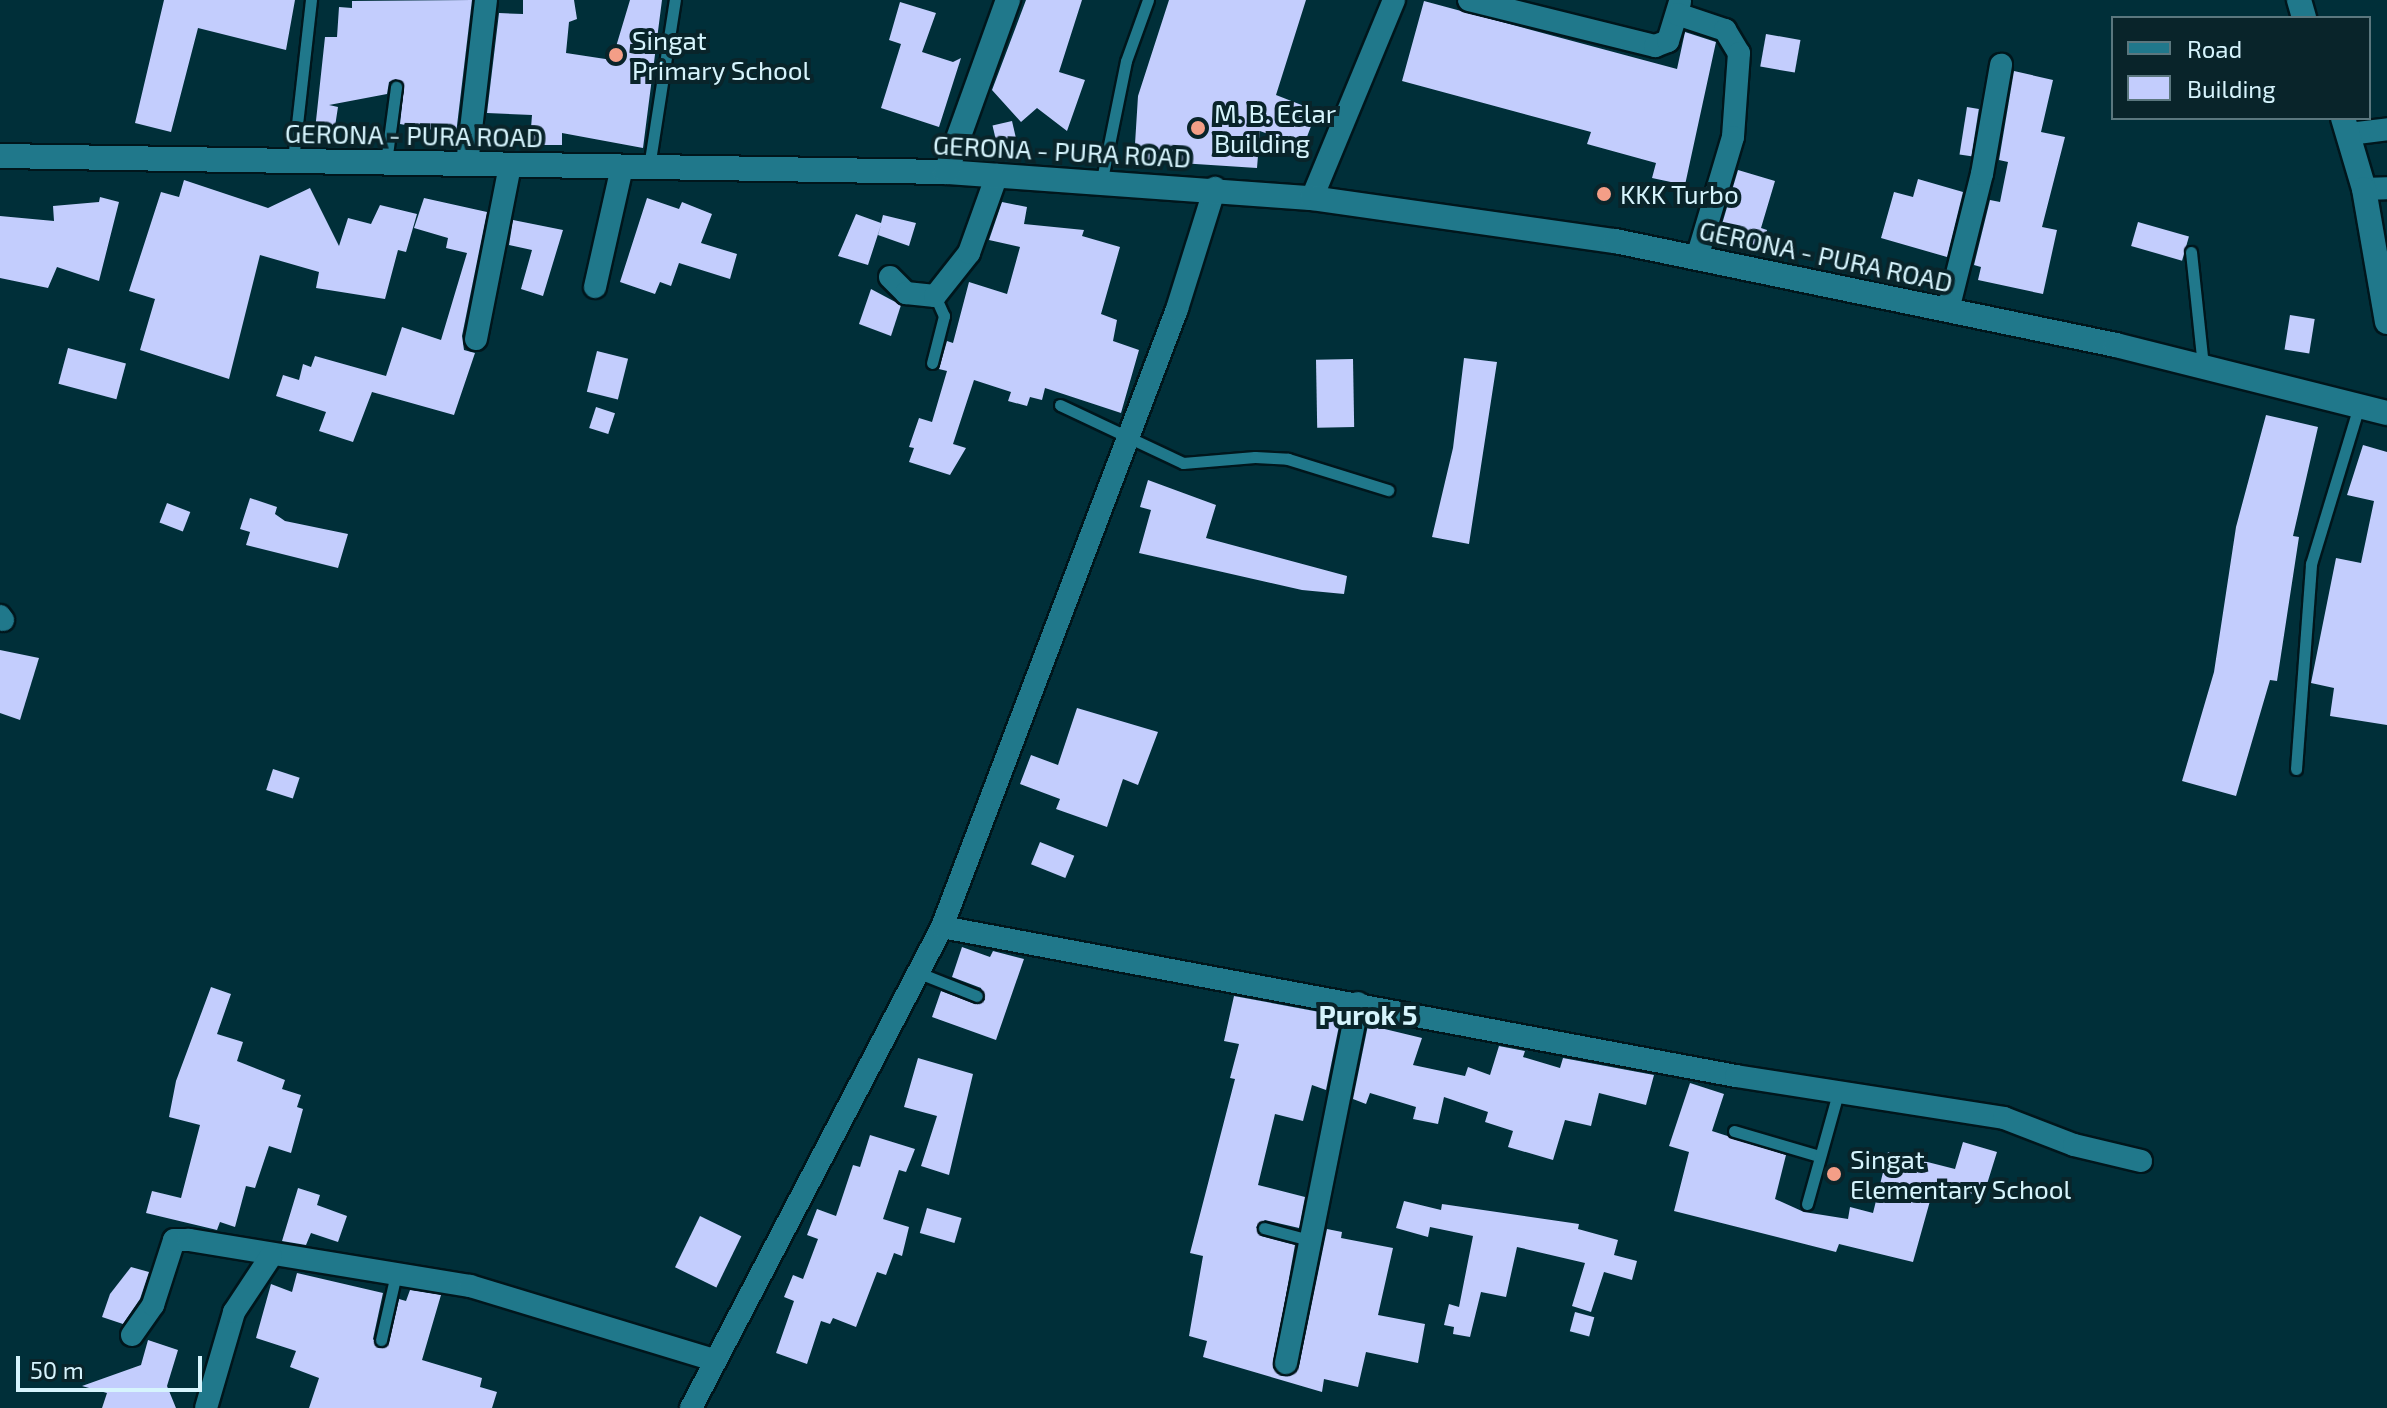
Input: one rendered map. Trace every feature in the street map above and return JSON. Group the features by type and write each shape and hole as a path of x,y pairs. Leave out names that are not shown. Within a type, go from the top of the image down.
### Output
{"main road":[{"path":"946,172 1008,0"},
{"path":"2346,126 2376,188 2386,312"},
{"name":"GERONA - PURA ROAD","path":"0,156 946,172 1102,179 1312,198 1615,241 1948,310 2387,413"}],"street":[{"path":"467,164 486,0"},
{"path":"1312,198 1394,0"},
{"path":"1469,0 1655,46 1668,41 1678,7 1725,30 1739,53 1733,137 1697,258"},
{"path":"1948,310 1982,174 2001,65"},
{"path":"2346,126 2387,129"},
{"path":"476,339 510,165"},
{"path":"595,287 622,167"},
{"path":"890,277 906,293 935,296 969,253 997,175"},
{"path":"691,1408 942,927 1129,439 1215,188"},
{"path":"942,927 1838,1093 2004,1118 2074,1145 2141,1161"},
{"path":"1286,1363 1358,1003"},
{"path":"132,1335 145,1322 174,1240 397,1273 543,1305 714,1360"},
{"path":"206,1408 234,1312 271,1256"}],"lane":[{"path":"293,160 311,0"},
{"path":"649,167 675,0"},
{"path":"1102,179 1126,61 1148,0"},
{"path":"386,162 396,87"},
{"path":"2191,252 2203,368"},
{"path":"932,363 944,316 935,296"},
{"path":"1060,405 1183,463 1288,459 1388,490"},
{"path":"2296,769 2311,564 2359,406"},
{"path":"919,973 977,996"},
{"path":"1807,1204 1838,1093"},
{"path":"1734,1131 1819,1156"},
{"path":"1264,1228 1309,1240"},
{"path":"381,1340 397,1273"}],"building":[{"path":"164,0 295,0 286,50 198,28 171,132 135,123"},
{"path":"472,0 456,134 400,124 404,87 396,79 389,82 387,94 329,105 338,107 334,133 315,130 325,37 337,37 339,7 352,8 352,1"},
{"path":"523,0 574,0 577,19 569,22 566,53 612,60 630,0 662,0 643,148 562,133 562,145 543,145 530,141 532,115 487,113 499,13 523,14"},
{"path":"1026,0 1082,0 1059,72 1085,80 1067,131 1037,108 1021,122 992,90"},
{"path":"1169,0 1306,0 1276,95 1317,111 1303,147 1260,131 1257,168 1134,160 1138,96"},
{"path":"1424,1 1677,69 1685,32 1716,42 1685,185 1652,178 1656,163 1587,144 1591,132 1402,81"},
{"path":"900,2 936,13 922,52 953,62 961,58 939,127 881,108 901,44 889,40"},
{"path":"1766,34 1800,40 1795,73 1760,66"},
{"path":"2014,71 2053,80 2041,132 2065,137 2042,227 2057,230 2043,294 1978,280 1981,267 1974,265 1990,200 2000,202 2008,162 1999,160"},
{"path":"1967,107 1979,109 1971,156 1959,154"},
{"path":"1012,121 1016,139 997,143 993,125"},
{"path":"1738,170 1775,181 1761,228 1767,230 1762,253 1717,241"},
{"path":"1918,179 1963,192 1947,257 1881,238 1894,192 1913,197"},
{"path":"184,180 268,208 310,188 339,246 348,218 371,224 380,205 417,214 406,252 398,250 385,299 316,288 319,272 260,255 229,379 140,350 155,299 129,291 161,192 179,197"},
{"path":"100,197 119,202 99,281 57,267 48,288 0,278 0,216 54,221 53,206 99,202"},
{"path":"424,198 487,212 462,336 464,350 475,353 454,415 372,392 353,442 319,431 326,412 276,396 283,375 299,380 303,364 311,367 315,356 386,376 402,327 441,340 467,253 446,248 448,238 414,228"},
{"path":"647,198 679,209 682,202 712,214 701,243 737,254 730,279 679,263 671,286 660,282 655,294 620,282"},
{"path":"1002,202 1027,207 1024,224 1084,230 1082,236 1120,247 1101,314 1117,320 1113,341 1139,350 1121,413 1045,388 1042,400 1030,397 1027,406 1008,401 1011,392 974,380 953,444 966,448 950,475 909,462 914,448 909,447 919,418 932,422 947,371 939,369 947,341 953,343 969,282 1007,294 1020,247 989,240"},
{"path":"856,214 881,223 883,215 916,223 909,246 878,235 881,225 868,265 838,256"},
{"path":"513,220 563,230 543,296 521,289 532,250 509,245"},
{"path":"2138,222 2189,237 2182,261 2131,246"},
{"path":"871,289 901,305 891,336 859,324"},
{"path":"2290,315 2315,319 2309,353 2285,350"},
{"path":"68,348 126,364 116,399 58,384"},
{"path":"597,351 628,359 618,399 587,392"},
{"path":"1464,358 1497,362 1469,544 1432,537 1453,448"},
{"path":"1353,359 1354,427 1317,428 1316,360"},
{"path":"596,407 615,413 608,434 589,428"},
{"path":"2266,415 2318,427 2293,536 2299,537 2277,681 2270,680 2236,796 2182,781 2214,672 2236,527"},
{"path":"2363,445 2387,452 2387,725 2330,716 2334,688 2311,683 2336,558 2361,563 2374,501 2347,495"},
{"path":"1148,480 1216,505 1206,538 1347,576 1344,594 1302,590 1139,553 1151,510 1140,507"},
{"path":"250,498 277,507 275,514 285,521 348,534 338,568 246,545 250,532 240,529"},
{"path":"167,503 190,512 183,532 159,523"},
{"path":"0,650 39,658 20,720 0,713"},
{"path":"1077,708 1158,732 1138,785 1123,779 1107,827 1056,809 1060,799 1020,784 1031,755 1058,765"},
{"path":"273,769 300,778 293,799 266,790"},
{"path":"1040,842 1074,856 1065,878 1031,864"},
{"path":"962,947 990,957 993,951 1024,959 996,1040 932,1017 941,991 975,1004 985,1000 981,988 952,977"},
{"path":"211,987 231,994 217,1034 243,1042 237,1061 285,1080 282,1089 301,1095 297,1107 303,1109 291,1153 269,1146 255,1188 246,1186 235,1227 220,1222 217,1230 146,1213 152,1191 181,1198 200,1125 169,1117 176,1081"},
{"path":"1234,996 1341,1016 1326,1090 1312,1085 1303,1121 1275,1114 1258,1185 1305,1197 1299,1228 1265,1220 1256,1227 1261,1236 1295,1245 1273,1368 1290,1376 1299,1366 1327,1229 1342,1232 1341,1238 1393,1248 1378,1315 1425,1324 1418,1363 1366,1352 1358,1387 1324,1379 1322,1392 1203,1357 1207,1341 1189,1336 1203,1256 1190,1253 1235,1079 1230,1078 1239,1044 1224,1041"},
{"path":"1368,1025 1422,1038 1413,1065 1465,1076 1468,1067 1490,1075 1499,1046 1525,1051 1523,1057 1560,1068 1563,1058 1654,1075 1646,1105 1599,1093 1591,1126 1565,1120 1553,1160 1508,1147 1513,1131 1485,1122 1488,1112 1444,1097 1438,1124 1413,1119 1416,1107 1370,1093 1366,1104 1353,1099"},
{"path":"918,1058 973,1074 949,1175 921,1166 937,1116 904,1107"},
{"path":"1690,1083 1724,1094 1712,1131 1786,1155 1775,1199 1804,1212 1848,1219 1850,1207 1873,1213 1888,1152 1955,1169 1963,1142 1997,1152 1983,1197 1935,1183 1913,1262 1839,1244 1836,1252 1674,1211 1689,1152 1669,1146"},
{"path":"870,1135 915,1149 906,1172 899,1170 883,1219 909,1227 902,1256 894,1253 886,1275 877,1272 856,1327 833,1318 830,1324 821,1321 807,1364 776,1353 794,1301 784,1297 793,1275 803,1279 818,1239 807,1235 817,1209 836,1216 853,1165 860,1167"},
{"path":"298,1188 320,1195 317,1205 347,1216 338,1242 311,1233 306,1245 282,1241"},
{"path":"1404,1201 1441,1210 1442,1204 1579,1224 1578,1229 1618,1240 1614,1255 1637,1261 1632,1280 1604,1272 1591,1312 1572,1306 1585,1263 1517,1247 1506,1297 1481,1292 1470,1337 1453,1334 1454,1327 1444,1325 1449,1304 1459,1307 1473,1236 1430,1227 1428,1237 1396,1228"},
{"path":"927,1208 962,1218 954,1243 920,1233"},
{"path":"700,1216 741,1236 716,1287 675,1267"},
{"path":"131,1267 149,1272 140,1299 123,1324 102,1317 110,1294"},
{"path":"297,1273 383,1293 373,1339 380,1348 389,1343 399,1299 406,1301 410,1290 441,1295 422,1360 482,1378 480,1387 497,1392 492,1408 309,1408 319,1378 290,1367 296,1351 256,1338 271,1284 292,1292"},
{"path":"1575,1312 1594,1317 1589,1336 1570,1331"},
{"path":"148,1340 178,1350 167,1386 176,1408 102,1408 107,1393 82,1386 141,1365"}],"place":[{"name":"Singat Primary School","path":"616,55"},
{"name":"M. B. Eclar Building","path":"1198,128"},
{"name":"KKK Turbo","path":"1604,194"},
{"name":"Singat Elementary School","path":"1834,1174"}],"district":[{"name":"Purok 5","path":"1368,1014"}]}
